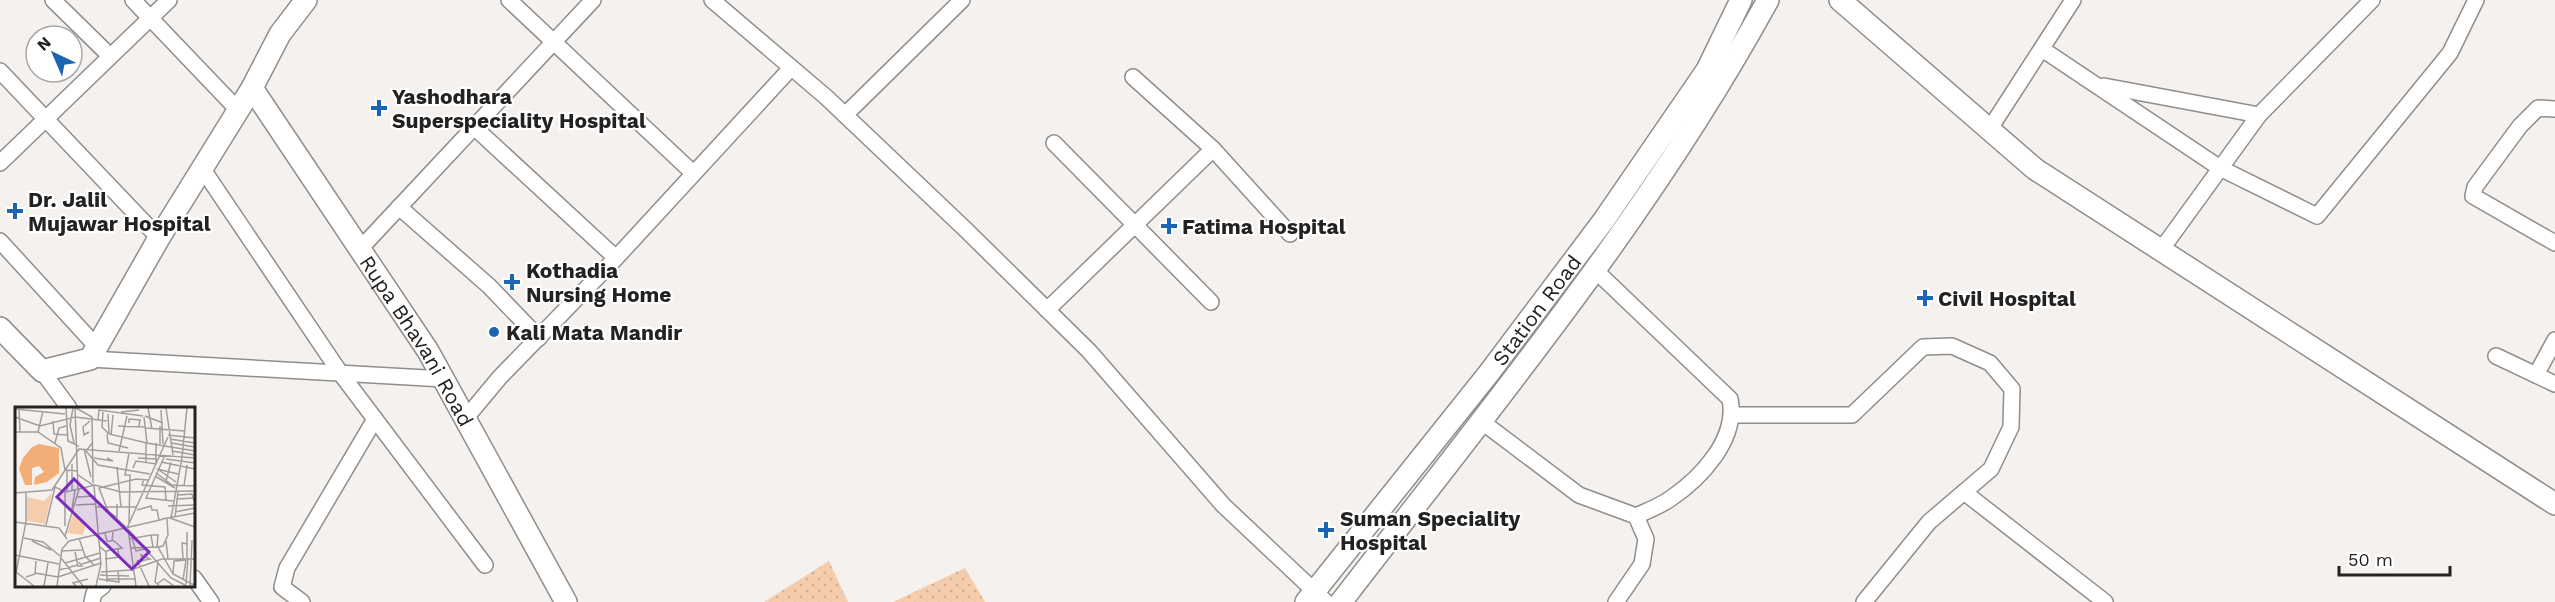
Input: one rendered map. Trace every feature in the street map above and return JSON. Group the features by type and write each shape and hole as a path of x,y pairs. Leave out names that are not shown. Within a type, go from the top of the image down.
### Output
{"street":[{"path":"53,0 110,56"},
{"path":"133,0 238,110"},
{"path":"0,164 169,0"},
{"path":"93,353 159,238 252,88 280,34 306,0"},
{"path":"509,0 693,173"},
{"path":"360,249 594,0"},
{"path":"712,0 845,115 1089,351 1223,505 1315,598"},
{"path":"845,115 962,0"},
{"name":"Station Road","path":"1315,598 1490,373 1604,220 1707,69 1741,0"},
{"path":"1341,602 1595,270 1663,173 1729,72 1768,0"},
{"path":"1840,0 2035,169 2555,504"},
{"path":"1989,130 2073,0"},
{"path":"2161,250 2259,115 2372,0"},
{"path":"2042,49 2220,168 2317,216 2450,53 2476,0"},
{"path":"465,419 500,377 616,258 791,68"},
{"path":"0,71 159,238"},
{"path":"1133,77 1213,149 1290,234"},
{"path":"2098,85 2259,115"},
{"name":"Rupa Bhavani Road","path":"252,88 428,351 566,602"},
{"path":"2555,109 2538,108 2520,126 2475,187 2473,196 2555,243"},
{"path":"474,127 616,258"},
{"path":"1054,143 1211,303"},
{"path":"1047,310 1213,149"},
{"path":"202,168 341,374 485,565"},
{"path":"399,207 489,286 539,338"},
{"path":"0,241 93,353"},
{"path":"1481,421 1579,495 1636,516 1669,501 1695,479 1720,449 1733,415 1730,399 1595,270"},
{"path":"0,328 42,371 68,407"},
{"path":"2536,375 2555,340"},
{"path":"1733,415 1851,415 1923,347 1952,346 1990,363 2012,389 2011,427 1991,469 1929,522 1864,602"},
{"path":"42,371 93,353 341,374 444,379"},
{"path":"2496,356 2555,384"},
{"path":"302,602 282,587 287,568 375,419"},
{"path":"1964,492 2105,602"},
{"path":"1616,602 1642,564 1646,539 1636,516"},
{"path":"195,579 211,602"},
{"path":"92,602 94,593 101,587"}],"shaded area":[{"path":"829,561 848,602 764,602"},
{"path":"965,568 985,602 893,602"}],"place":[{"name":"Yashodhara Superspeciality Hospital","path":"379,108"},
{"name":"Dr. Jalil Mujawar Hospital","path":"15,211"},
{"name":"Fatima Hospital","path":"1169,226"},
{"name":"Kothadia Nursing Home","path":"512,282"},
{"name":"Civil Hospital","path":"1925,298"},
{"name":"Kali Mata Mandir","path":"494,332"},
{"name":"Suman Speciality Hospital","path":"1326,530"}]}
